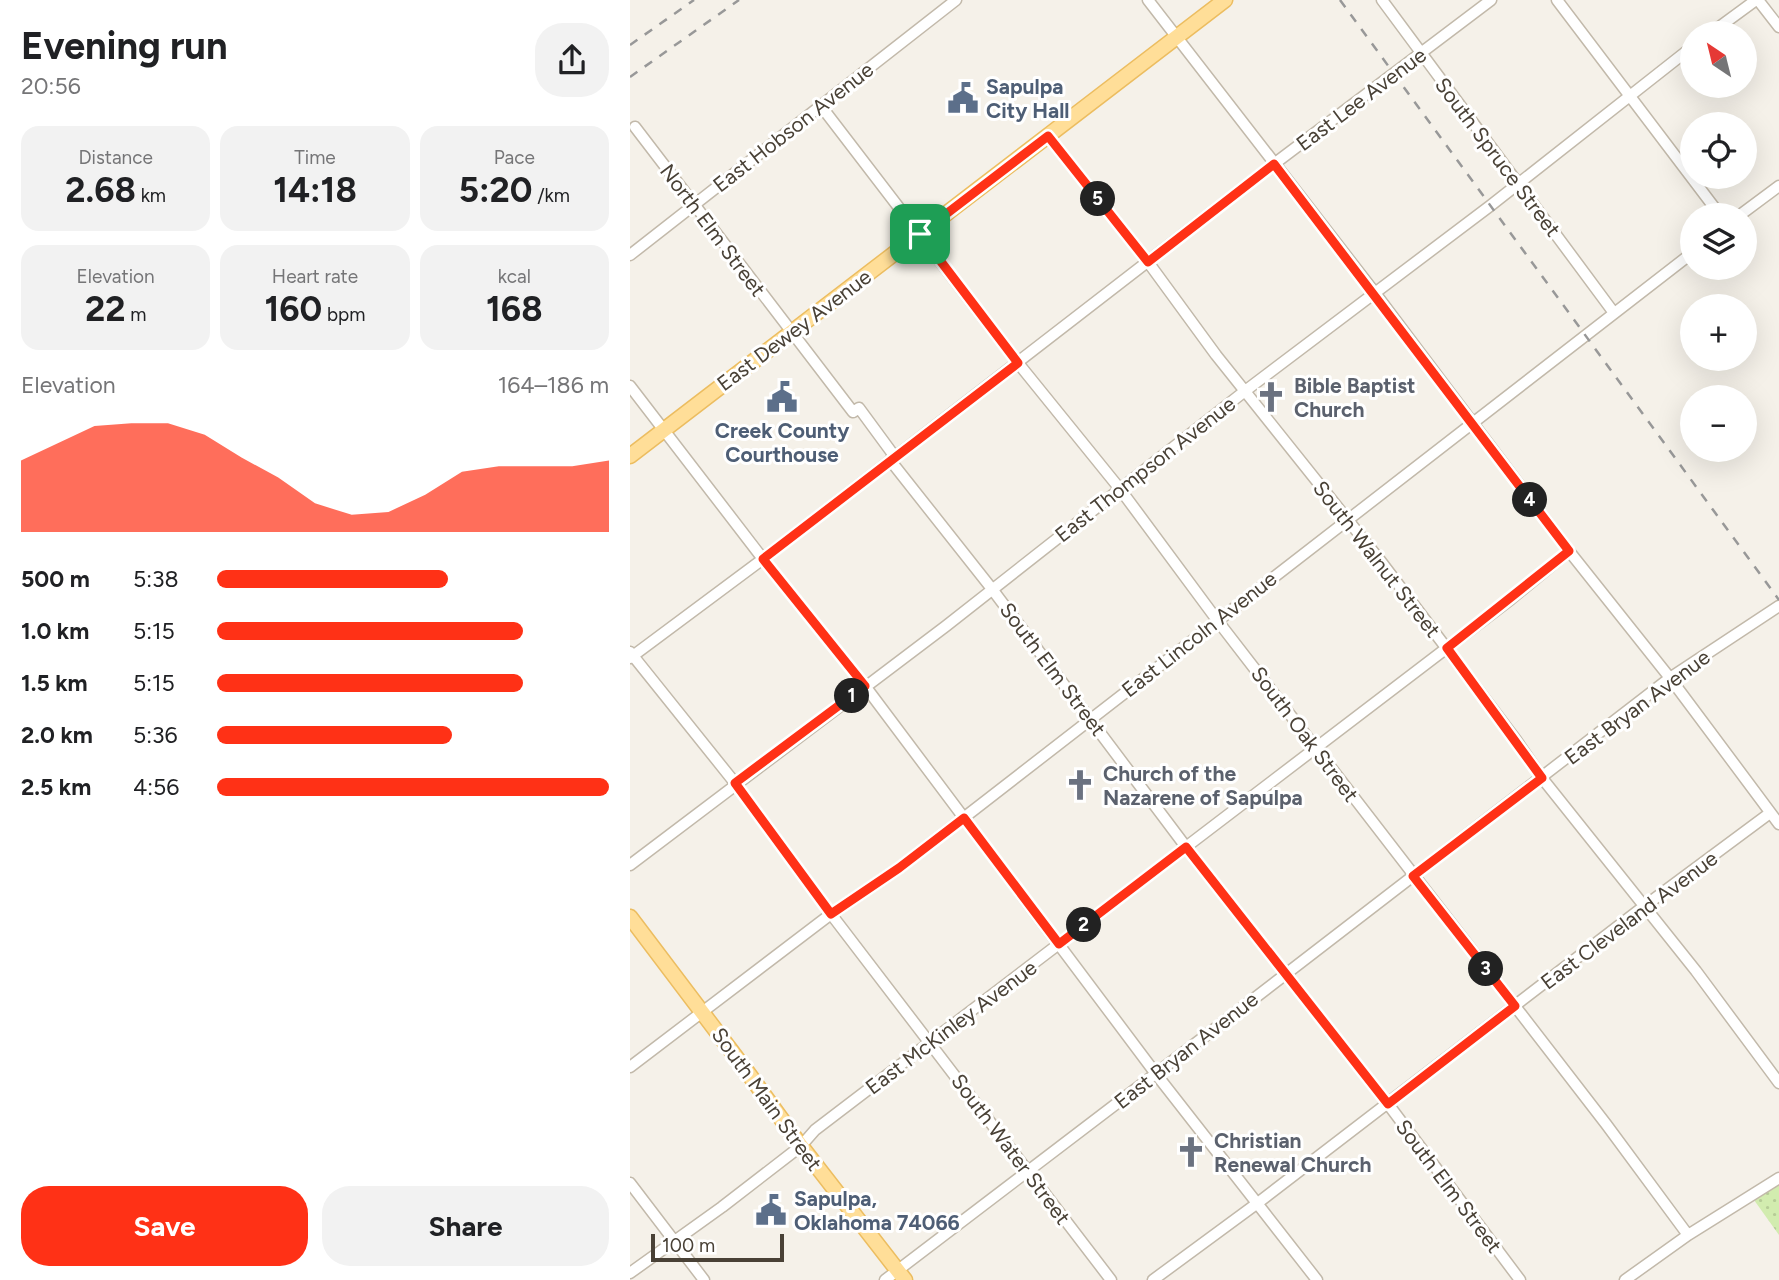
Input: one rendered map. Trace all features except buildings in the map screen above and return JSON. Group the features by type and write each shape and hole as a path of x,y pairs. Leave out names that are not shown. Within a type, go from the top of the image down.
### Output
{"main road":[{"name":"East Dewey Avenue","path":"630,456 1225,0"},
{"name":"South Main Street","path":"630,917 901,1275"}],"street":[{"path":"1147,0 1375,293 1779,824"},
{"name":"South Spruce Street","path":"1381,0 1614,313"},
{"name":"East Lee Avenue","path":"631,655 763,559 1491,0"},
{"path":"1557,0 1711,203"},
{"path":"1728,21 1757,0 1779,27"},
{"name":"East Hobson Avenue","path":"630,255 821,106 948,2"},
{"name":"East Thompson Avenue","path":"630,865 1518,184 1680,56"},
{"name":"South Oak Street","path":"821,106 1018,363 1120,489 1688,1236"},
{"name":"North Elm Street","path":"635,127 792,332"},
{"name":"South Walnut Street","path":"1048,136 1447,648 1542,778 1696,971 1779,1083"},
{"path":"1756,203 1779,186"},
{"name":"East Lincoln Avenue","path":"630,1067 831,914 899,868 1680,262"},
{"name":"South Elm Street","path":"792,332 853,412 859,408 892,458 1186,847 1388,1104 1520,1280"},
{"path":"630,386 865,686 1156,1074 1259,1202 1317,1280"},
{"name":"East McKinley Avenue","path":"630,1273 801,1146 815,1130 929,1041 1447,648 1569,551"},
{"name":"East Bryan Avenue","path":"885,1280 901,1275 1027,1170 1156,1074 1670,678 1779,606"},
{"name":"South Water Street","path":"631,655 735,783 831,914 1111,1280"},
{"name":"East Cleveland Avenue","path":"1153,1280 1770,813"},
{"path":"1625,1280 1779,1178"},
{"path":"630,1183 704,1280"}],"green space":[{"path":"1779,1183 1779,1235 1754,1200"}],"railway":[{"path":"630,45 694,0"},
{"path":"630,77 739,0"},
{"path":"1340,0 1779,600"}],"place":[{"name":"Sapulpa City Hall","path":"963,98"},
{"name":"Creek County Courthouse","path":"782,397"},
{"name":"Bible Baptist Church","path":"1271,397"},
{"name":"Church of the Nazarene of Sapulpa","path":"1080,785"},
{"name":"Christian Renewal Church","path":"1191,1152"},
{"name":"Sapulpa, Oklahoma 74066","path":"771,1210"}],"route":[{"path":"1048,136 1148,262 1274,164 1375,293 1569,551 1447,648 1542,778 1413,876 1515,1006 1388,1104 1186,847 1059,944 964,818 899,868 831,914 735,783 865,686 763,559 1018,363 920,234 1048,136"}]}
